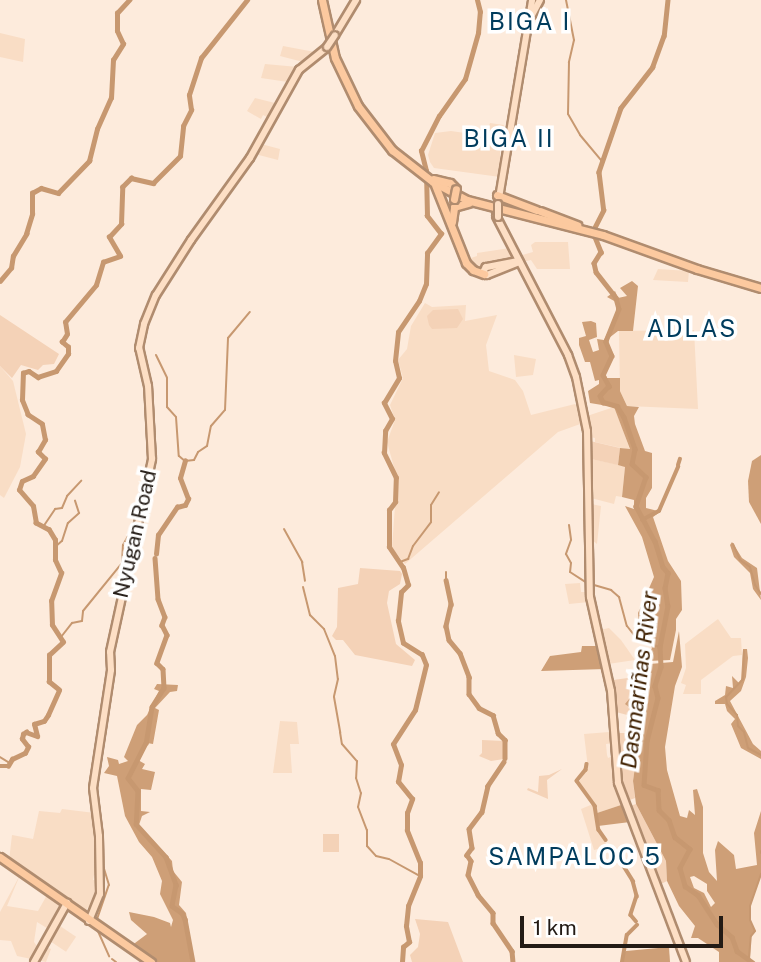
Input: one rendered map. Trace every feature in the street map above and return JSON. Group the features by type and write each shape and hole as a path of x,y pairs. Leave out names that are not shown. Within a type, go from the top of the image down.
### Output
{"highway":[{"path":"323,0 333,45 354,96 378,131 421,173 460,198 594,232"},
{"path":"433,181 450,183 456,189 449,212 452,222 470,264 487,271"},
{"path":"433,181 464,197 594,232 761,286"},
{"path":"433,181 441,194 467,264 487,271"},
{"path":"497,200 538,210 594,232"},
{"path":"452,222 452,211 459,204 487,206"},
{"path":"0,858 150,962"}],"main road":[{"name":"Nyugan Road","path":"90,920 100,892 99,836 93,788 111,670 111,645 152,459 148,386 139,348 144,324 156,295 191,240 250,158 299,70 327,47 356,0"},
{"path":"536,1 526,37 500,181 497,217 517,263 571,361 586,418 590,597 609,675 620,786 687,962"},
{"path":"487,271 517,263"},
{"path":"34,962 66,904"}],"shaded area":[{"path":"0,33 25,39 23,62 0,57"},
{"path":"283,46 320,53 307,63 280,56"},
{"path":"265,64 298,67 288,82 261,78"},
{"path":"255,98 279,104 271,119 263,115 261,119 247,111"},
{"path":"490,123 504,125 500,139 500,177 434,168 428,155 435,133 451,131 486,136"},
{"path":"261,144 280,149 278,160 255,154"},
{"path":"535,242 568,242 570,269 537,269 531,260 522,262 519,256 533,252 531,245"},
{"path":"510,248 515,258 502,263 479,267 472,262 471,258 477,256 477,253"},
{"path":"658,269 689,271 688,282 653,280"},
{"path":"632,281 638,286 633,331 618,331 609,338 608,344 614,355 605,373 607,378 620,378 620,391 627,406 639,407 634,416 635,424 645,451 652,453 652,488 646,498 646,508 658,511 678,467 660,512 653,517 668,561 681,581 682,610 676,619 670,660 648,661 646,658 652,648 638,624 638,613 654,577 642,537 625,506 634,509 634,500 622,497 625,467 618,465 620,448 630,449 614,407 590,403 588,391 599,384 599,380 595,381 590,362 585,362 579,345 579,338 586,336 582,322 591,321 596,323 597,337 589,340 593,352 599,350 597,339 604,340 616,316 616,302 607,297 615,291 618,298 627,296 620,288"},
{"path":"425,303 432,307 466,305 465,321 497,315 486,345 489,371 515,380 523,391 531,415 575,404 579,407 583,423 558,432 405,564 392,548 397,478 387,442 395,420 390,405 403,378 398,360 407,349 411,326"},
{"path":"458,309 463,319 457,328 432,329 429,325 427,316 433,310"},
{"path":"0,315 59,354 54,364 43,365 38,370 21,365 12,378 0,366"},
{"path":"694,330 698,409 627,406 620,391 619,331"},
{"path":"514,355 536,359 533,375 516,377"},
{"path":"0,366 13,381 26,434 20,467 4,498 0,495"},
{"path":"614,407 630,450 595,442 595,438 590,437 587,416"},
{"path":"590,441 620,448 618,465 591,459"},
{"path":"761,455 761,524 749,502 748,481 752,461"},
{"path":"591,459 625,466 622,497 616,496 614,504 591,498"},
{"path":"591,504 601,506 597,544 592,540"},
{"path":"732,542 742,558 757,568 761,600 753,589 750,573 734,557 730,545"},
{"path":"360,568 400,571 402,574 400,584 389,591 387,603 396,644 415,660 412,666 355,655 343,640 336,640 332,636 337,627 338,588 358,584"},
{"path":"580,583 581,592 588,592 589,602 569,604 565,584"},
{"path":"718,619 731,638 741,638 742,655 733,656 701,680 701,694 683,694 686,685 681,683 686,668 685,644"},
{"path":"609,628 635,660 608,664 600,630"},
{"path":"679,631 682,667 675,686 665,747 667,770 680,816 687,818 689,810 695,815 693,790 697,789 703,807 703,853 709,872 717,881 715,850 718,841 734,855 736,869 757,865 754,833 761,811 761,874 750,906 750,920 755,931 751,936 750,962 719,962 719,952 698,938 691,938 695,926 679,906 667,881 666,861 636,804 633,781 635,767 629,753 628,733 631,717 629,707 625,704 630,698 637,702 635,677 638,665 673,662","holes":["694,876 707,884 707,891 715,903 711,907 704,893 694,888 690,877"]},
{"path":"582,646 596,646 601,667 605,669 541,671 550,656 581,652"},
{"path":"743,649 747,649 748,658 746,677 741,691 730,701 753,744 761,751 761,759 741,748 731,724 735,719 727,711 725,704 715,704 715,701 725,695 726,686 733,688 732,676 739,683 741,680"},
{"path":"635,677 637,703 629,707 631,716 616,712 613,680"},
{"path":"157,684 178,685 177,691 170,692 155,708 159,710 153,744 147,743 138,760 145,764 142,769 155,772 151,790 141,789 141,811 150,812 142,816 139,825 172,861 173,871 182,882 179,905 186,913 194,962 154,962 131,946 147,934 131,920 129,912 154,917 170,923 171,927 173,920 160,894 162,881 152,857 139,842 125,816 117,776 104,773 109,766 107,757 118,760 119,764 128,761 124,757 137,725 147,715 159,691 154,689"},
{"path":"280,721 297,722 299,744 290,744 292,773 273,773"},
{"path":"613,733 614,743 606,744 607,755 608,758 613,756 621,805 597,813 596,805 579,782 588,768 584,734"},
{"path":"617,733 628,733 629,753 635,767 635,798 627,801 620,779"},
{"path":"482,740 504,741 504,759 491,761 479,756 482,753"},
{"path":"562,769 547,780 548,799 527,790 528,788 538,792 539,776"},
{"path":"593,804 598,831 602,832 607,847 594,850 581,809"},
{"path":"636,804 666,861 667,881 659,885 630,806"},
{"path":"621,805 630,822 598,826 597,813"},
{"path":"62,809 95,813 98,875 94,875 93,880 99,881 99,891 93,910 88,907 85,913 9,861 12,835 33,839 39,811 60,813"},
{"path":"323,834 339,834 339,852 323,852"},
{"path":"20,875 7,906 38,911 47,895 62,908 50,930 37,922 34,942 42,953 46,947 51,949 46,962 17,956 11,941 0,940 0,912"},
{"path":"415,919 448,922 463,962 412,962 410,955 418,947 420,934"},
{"path":"57,924 76,937 66,952 47,939"},
{"path":"669,947 670,962 622,962 622,955 626,951"}],"waterway":[{"path":"0,281 11,268 13,256 26,234 32,214 32,193 41,188 58,193 89,161 97,129 111,98 113,60 123,44 117,31 117,13 129,0"},
{"path":"0,766 8,766 12,759 25,753 28,747 22,739 23,734 26,732 37,736 34,724 44,721 48,715 59,690 49,682 49,655 63,642 52,625 51,601 61,573 55,560 55,540 49,530 36,523 33,506 19,490 22,481 33,476 45,459 38,452 45,440 42,424 28,415 22,400 23,373 29,371 38,377 56,371 68,354 68,347 62,342 67,334 65,322 96,285 103,262 120,256 109,237 121,224 122,187 131,178 153,183 180,156 183,126 191,110 189,95 201,58 247,0"},
{"path":"402,962 403,947 409,942 406,926 408,906 420,876 420,863 407,830 407,813 412,799 398,782 401,765 393,744 415,710 426,665 422,655 403,643 398,621 401,592 408,585 403,568 389,547 389,510 395,502 396,478 384,453 385,431 392,419 384,403 399,378 395,361 398,332 419,301 426,284 427,253 441,234 427,216 426,171 421,151 439,116 465,79 478,33 480,12 477,0"},
{"path":"566,0 574,40 569,62 568,114 580,135 603,162"},
{"name":"Dasmariñas River","path":"668,0 664,36 653,67 621,108 599,172 604,210 593,232 601,252 594,263 596,272 616,298 619,309 606,342 612,356 603,375 609,386 600,396 603,402 617,406 624,417 635,449 632,464 646,477 636,506 668,573 665,588 668,606 660,647 661,667 655,686 658,698 647,741 644,785 658,790 659,810 669,820 675,837 690,849 680,868 685,886 698,895 717,924 732,937 737,951 752,962"},
{"path":"156,355 167,378 167,407 176,417 179,456 185,461 194,460 198,452 207,446 211,426 225,410 228,338 250,312"},
{"path":"678,465 680,459"},
{"path":"156,554 158,535 177,507 185,505 188,499 180,478 185,461"},
{"path":"642,520 659,511 678,467"},
{"path":"43,527 55,509 62,508 67,496 81,481"},
{"path":"400,562 408,559 413,546 431,522 431,505 439,492"},
{"path":"55,547 62,541 68,523 79,513 75,501"},
{"path":"569,525 571,540 566,554 571,563 570,572 587,583"},
{"path":"284,529 302,562 305,581"},
{"path":"61,637 72,623 82,621 83,611 122,563 123,545 129,534"},
{"path":"733,544 740,560 750,567 755,585 761,594"},
{"path":"155,558 158,599 165,617 162,625 167,635 157,663 163,669 164,688 152,707 146,743 128,778 138,791 136,824 166,857 176,885 172,906 182,913 185,919 193,962"},
{"path":"446,572 446,579"},
{"path":"446,580 451,604 446,626 449,640 460,653 469,677 469,694 479,708 493,715 498,733 505,740 505,758"},
{"path":"594,585 611,590 619,597 627,626 638,640 660,647"},
{"path":"303,587 310,615 324,629 335,656 338,679 334,697 342,744 357,761 356,778 361,793 358,807 367,830 367,846 376,856 389,859 420,876"},
{"path":"744,651 743,679 726,697 727,704 737,715 738,726 744,732 748,748 761,755"},
{"path":"0,757 11,764"},
{"path":"504,762 488,786 482,812 469,829 472,848 467,855 471,861 468,875 478,895 493,913 493,923 512,951 513,962"},
{"path":"587,764 586,770 577,781 595,806 599,830 606,840"},
{"path":"609,849 617,855 633,881 637,896 631,915 636,921"},
{"path":"96,922 109,885 103,865"},
{"path":"749,957 751,936 755,931 750,920 750,906 761,874"},
{"path":"622,962 627,935 637,925"},
{"path":"97,929 109,956"},
{"path":"112,959 116,962"}],"district":[{"name":"BIGA I","path":"530,22"},
{"name":"BIGA II","path":"509,139"},
{"name":"ADLAS","path":"692,329"},
{"name":"SAMPALOC 5","path":"575,857"}]}
